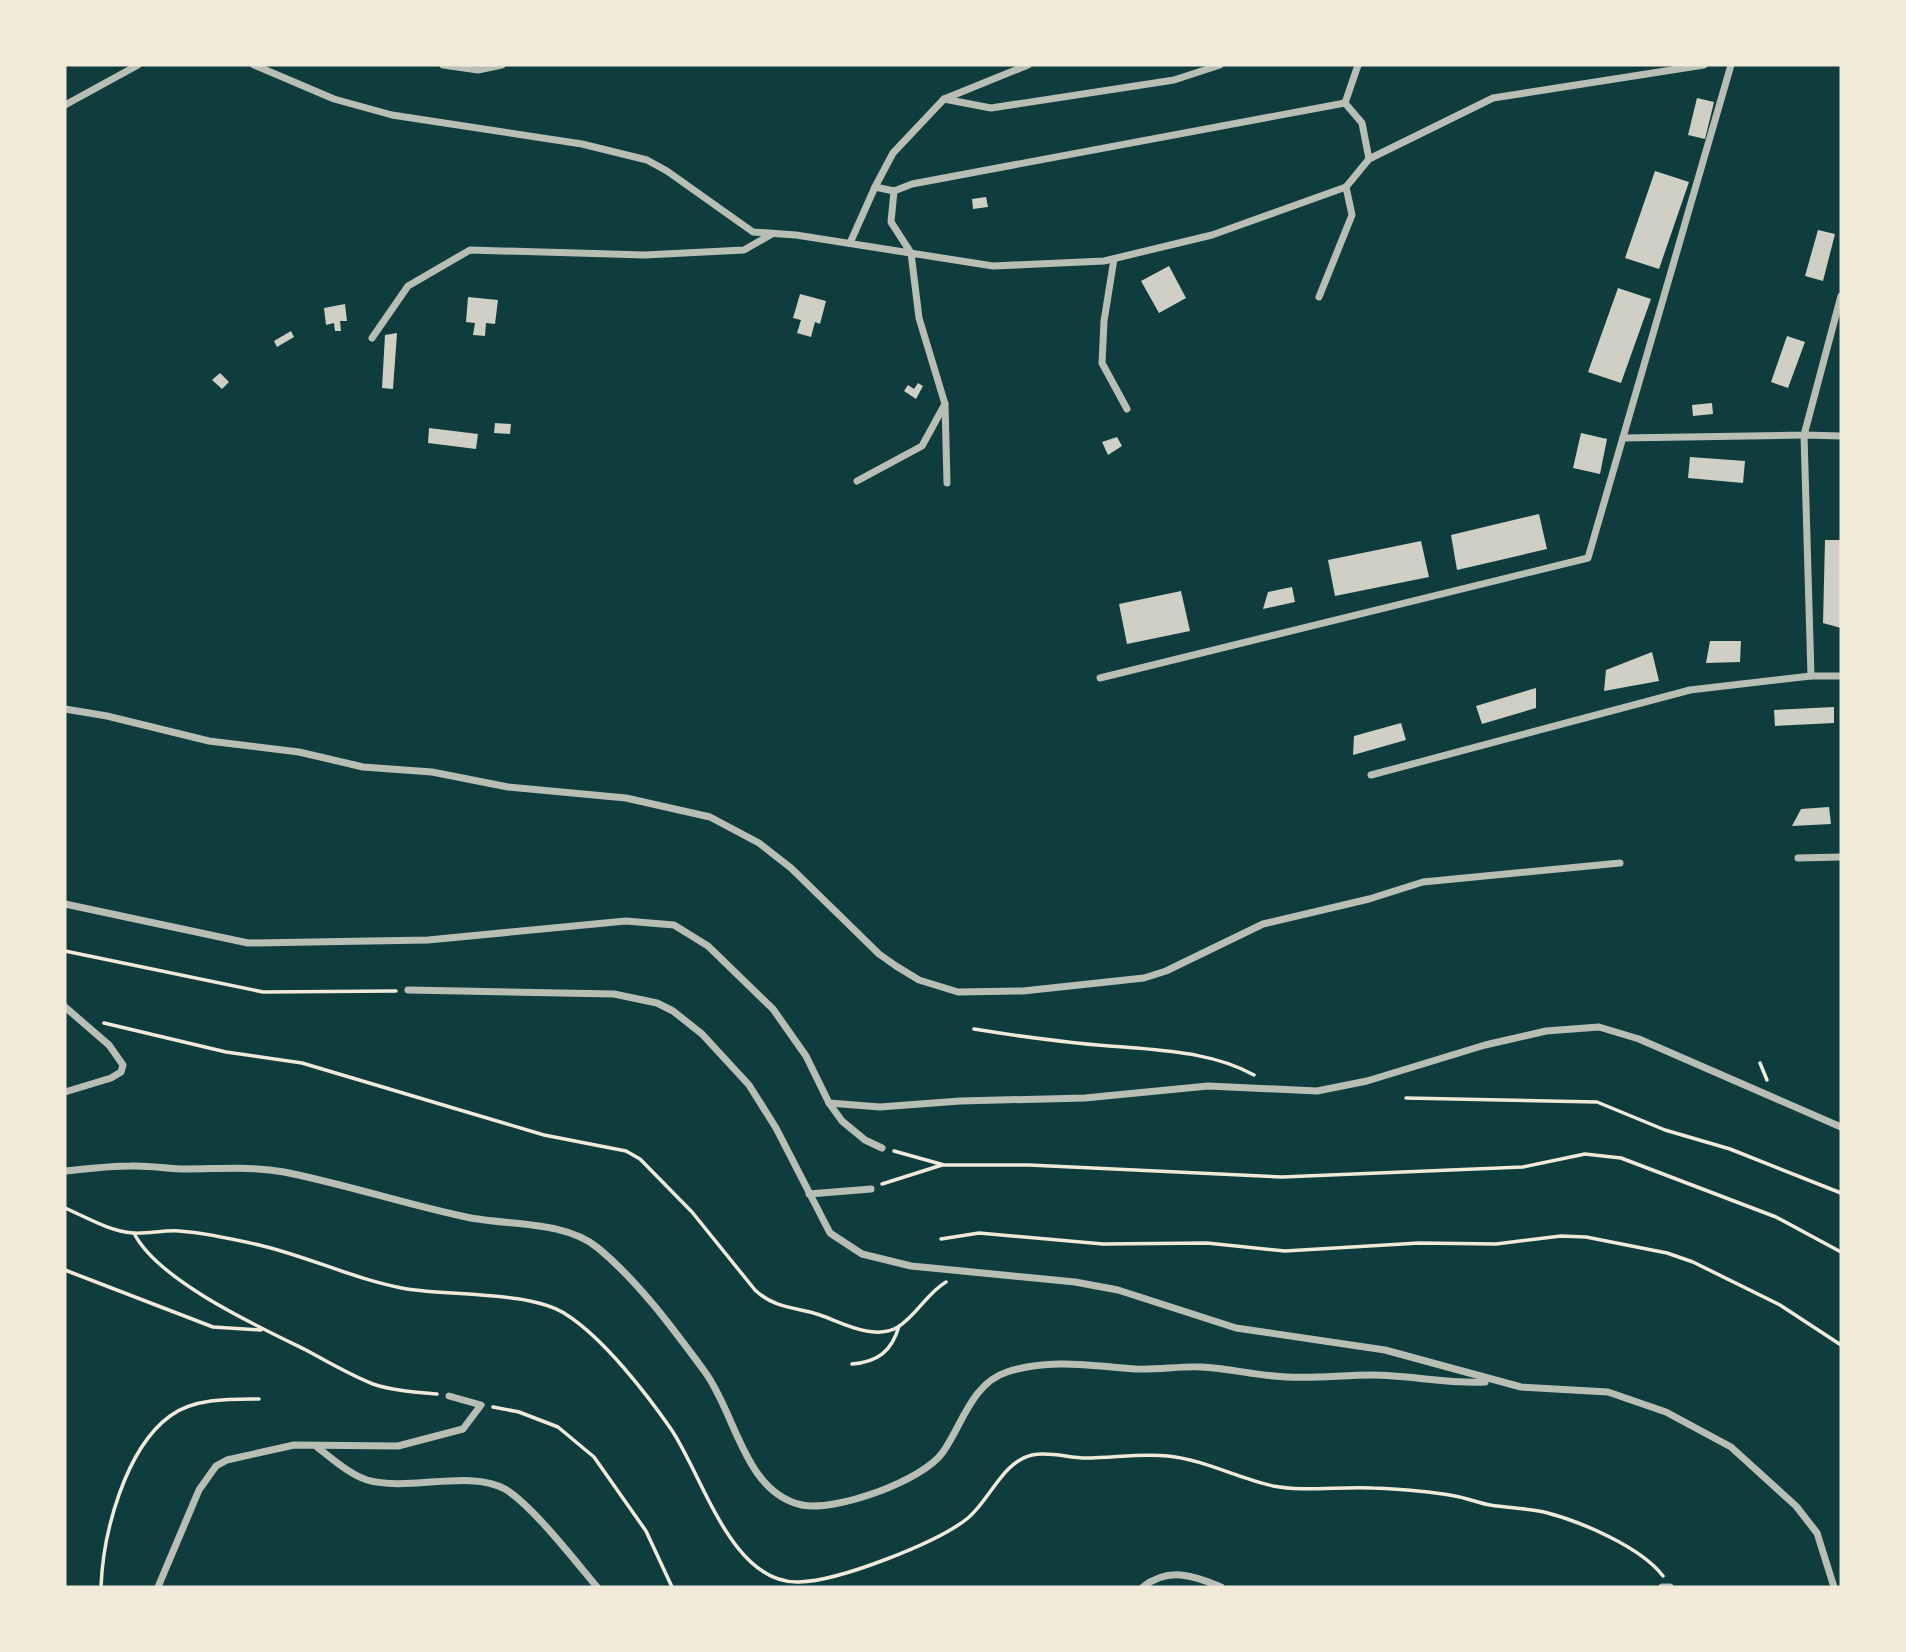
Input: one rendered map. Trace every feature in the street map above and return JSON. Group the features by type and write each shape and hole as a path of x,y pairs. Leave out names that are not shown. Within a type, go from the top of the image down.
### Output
{"street":[{"path":"65,106 138,65"},
{"path":"254,65 334,99 391,115 582,144 647,160 667,170 753,232 850,243 993,266 1114,259 1212,235 1346,187 1370,159 1493,98 1704,65"},
{"path":"443,65 478,70 502,65"},
{"path":"850,243 893,153 944,99 1028,65"},
{"path":"944,99 991,108 1174,80 1220,65"},
{"path":"1345,103 1358,65"},
{"path":"1100,678 1588,558 1731,65"},
{"path":"875,187 894,191 912,184 1345,103"},
{"path":"1345,103 1362,123 1370,159"},
{"path":"1319,297 1352,215 1346,187"},
{"path":"894,191 891,222 911,253 919,318 945,404 947,483"},
{"path":"372,338 408,286 470,250 645,255 744,250 772,233"},
{"path":"1114,259 1104,321 1102,363 1127,409"},
{"path":"1811,676 1804,435 1841,296"},
{"path":"857,481 922,446 945,404"},
{"path":"1623,438 1841,436"},
{"path":"1371,775 1690,690 1811,676 1841,676"},
{"path":"65,709 107,716 209,741 299,752 363,767 432,772 508,787 626,798 710,817 759,844 791,868 887,960 919,980 958,992 1023,992 1143,978 1166,971 1263,924 1369,899 1411,885 1620,863"},
{"path":"1798,858 1841,857"},
{"path":"65,904 247,943 428,940 626,920 674,925 708,946 774,1009 806,1056 829,1103 853,1131 882,1148"},
{"path":"408,990 614,994 665,1007 702,1034 749,1085 776,1128 830,1233 862,1254 911,1266 1118,1290 1236,1328 1385,1350 1493,1382 1521,1387 1618,1395 1666,1412 1731,1447 1766,1476 1810,1524 1826,1556 1833,1587"},
{"path":"65,1007 94,1036 109,1045 123,1065 121,1072 111,1078 65,1092"},
{"path":"829,1103 880,1107 960,1101 1085,1098 1208,1086 1317,1091 1335,1089 1485,1045 1546,1031 1599,1027 1628,1035 1841,1127"},
{"path":"65,1171 131,1166 170,1169 244,1167 321,1180 469,1218 559,1230 578,1236 597,1247 622,1273 705,1371 759,1476 783,1498 810,1506 822,1507 852,1500 919,1473 943,1452 979,1392 1001,1374 1017,1369 1046,1364 1086,1363 1138,1369 1197,1366 1272,1376 1371,1375 1436,1382 1493,1382"},
{"path":"809,1194 871,1188"},
{"path":"158,1587 199,1490 216,1466 227,1460 276,1447 398,1446 447,1434 470,1423 481,1405 449,1396"},
{"path":"317,1447 365,1479 410,1485 473,1482 505,1489 539,1520 597,1587"},
{"path":"1143,1587 1154,1578 1178,1573 1221,1587"},
{"path":"1662,1587 1669,1587"}],"path":[{"path":"65,951 263,992 408,990"},
{"path":"97,1022 226,1052 302,1063 544,1135 626,1151 640,1159 692,1212 765,1299 786,1309 805,1311 868,1331 887,1331 899,1326 943,1283 970,1271"},
{"path":"974,1029 1085,1044 1164,1049 1237,1066 1272,1087"},
{"path":"1760,1063 1768,1083 1768,1094"},
{"path":"1406,1098 1597,1102 1665,1130 1730,1149 1841,1193"},
{"path":"882,1148 944,1165 1030,1165 1295,1177 1522,1167 1585,1154 1602,1154 1699,1186 1776,1217 1841,1252"},
{"path":"871,1188 944,1165"},
{"path":"65,1208 107,1226 134,1233 169,1231 213,1235 296,1254 375,1283 452,1294 533,1301 561,1310 575,1320 616,1362 661,1415 695,1470 726,1533 741,1552 757,1569 786,1581 801,1583 845,1572 929,1541 970,1517 1016,1462 1029,1455 1041,1454 1081,1458 1166,1455 1232,1471 1272,1485 1380,1488 1456,1496 1487,1504 1541,1511 1564,1518 1629,1549 1661,1572 1669,1587"},
{"path":"134,1233 149,1254 174,1274 261,1330 377,1385 449,1396"},
{"path":"941,1239 979,1233 1075,1242 1207,1243 1285,1251 1419,1243 1496,1244 1561,1236 1586,1237 1693,1262 1780,1306 1841,1345"},
{"path":"65,1270 214,1327 261,1330"},
{"path":"852,1364 870,1363 881,1357 891,1345 899,1326"},
{"path":"101,1587 102,1567 121,1490 154,1431 172,1414 194,1406 219,1399 259,1399"},
{"path":"481,1405 539,1419 578,1441 594,1457 646,1531 672,1587"}],"building":[{"path":"1697,98 1714,102 1705,139 1688,135"},
{"path":"1655,171 1689,182 1659,269 1625,258"},
{"path":"986,197 988,207 973,209 972,199"},
{"path":"1818,230 1835,234 1823,281 1805,276"},
{"path":"1169,266 1186,298 1159,313 1141,281"},
{"path":"1618,288 1651,299 1621,383 1588,372"},
{"path":"800,294 826,301 820,324 815,322 811,337 797,333 801,320 793,318"},
{"path":"468,297 498,300 495,324 486,323 485,336 473,335 475,323 466,322"},
{"path":"345,304 347,321 340,321 341,331 335,331 334,323 326,325 324,308"},
{"path":"291,331 294,337 277,347 274,341"},
{"path":"397,333 393,389 382,388 385,335"},
{"path":"1787,336 1805,342 1788,388 1771,382"},
{"path":"220,373 229,382 222,389 212,380"},
{"path":"918,383 923,386 916,399 904,391 908,385 914,389"},
{"path":"1712,403 1713,414 1693,416 1692,405"},
{"path":"495,423 511,424 510,434 494,433"},
{"path":"429,428 478,434 476,449 428,443"},
{"path":"1581,433 1607,439 1600,474 1573,468"},
{"path":"1117,437 1122,446 1108,455 1102,442"},
{"path":"1690,457 1745,461 1743,483 1688,478"},
{"path":"1539,514 1547,549 1457,570 1451,535"},
{"path":"1825,540 1841,540 1841,628 1823,623"},
{"path":"1421,541 1429,577 1335,596 1328,560"},
{"path":"1292,587 1295,602 1263,609 1268,592"},
{"path":"1181,591 1190,631 1127,644 1119,604"},
{"path":"1710,641 1741,641 1740,662 1706,663"},
{"path":"1652,652 1659,681 1604,691 1606,670"},
{"path":"1536,688 1536,708 1482,724 1476,706"},
{"path":"1834,707 1834,723 1775,726 1774,710"},
{"path":"1401,723 1406,740 1353,755 1354,736"},
{"path":"1829,807 1831,824 1792,826 1801,809"}]}
